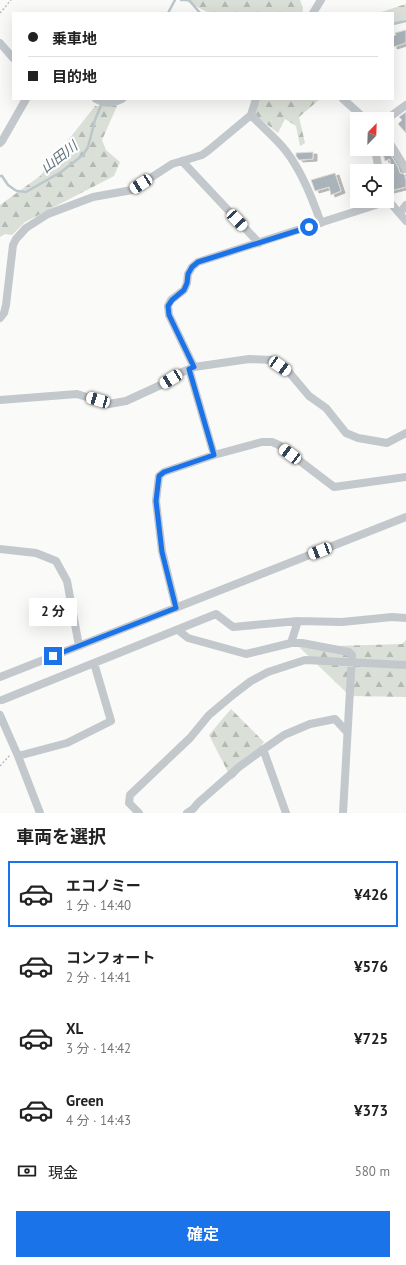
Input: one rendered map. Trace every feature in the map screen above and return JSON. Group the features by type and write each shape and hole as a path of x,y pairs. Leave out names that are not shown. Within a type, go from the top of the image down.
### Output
{"street":[{"path":"314,12 320,0"},
{"path":"0,43 12,57"},
{"path":"0,143 25,100"},
{"path":"98,100 104,104 113,103 120,100"},
{"path":"0,318 4,314 6,305 13,245 16,239 26,228 48,214 93,197 132,190 172,164 202,154 209,150 251,115 256,100"},
{"path":"344,100 357,112"},
{"path":"394,114 406,105"},
{"path":"251,115 286,151 309,192 321,223"},
{"path":"394,149 406,169"},
{"path":"182,161 258,243"},
{"path":"400,213 406,205"},
{"path":"394,207 406,220"},
{"path":"214,455 191,368 169,315 168,306 172,300 184,290 187,283 188,274 192,267 198,262 364,208"},
{"path":"0,400 77,394 108,404 126,401 163,384 191,368 249,359 272,360 288,371 309,396 326,408 346,433 358,438 387,442 406,433"},
{"path":"176,608 162,552 156,501 159,476 164,472 214,455 262,442 272,442 334,487 406,477"},
{"path":"0,677 406,518"},
{"path":"0,549 36,553 56,561 67,581 79,646"},
{"path":"2,700 216,614 233,627 298,621 342,622 392,617 406,618"},
{"path":"291,643 298,621"},
{"path":"178,630 188,638 246,654 291,643 302,643 349,652 352,655 353,661 343,813"},
{"path":"139,813 129,803 130,795 190,738 209,715 245,686 268,672 305,660 353,661 406,665"},
{"path":"16,752 67,743 111,722 94,663"},
{"path":"0,715 40,813"},
{"path":"187,813 194,809 198,803 239,767 284,735 310,724 335,719 348,732"},
{"path":"263,749 286,813"}],"path":[{"path":"0,13 11,0"},
{"path":"0,766 16,752"}],"green space":[{"path":"184,0 300,0 303,8 302,12 207,12"},
{"path":"406,4 406,19 394,25 394,12 381,12"},
{"path":"260,100 319,100 299,117 305,143 300,146 296,126 285,119 278,133 255,115"},
{"path":"95,106 117,106 102,140 106,150 120,162 114,176 25,222 12,235 5,234 0,237 0,205 40,176"},
{"path":"406,640 406,697 350,696 299,647 402,644"},
{"path":"231,709 264,742 232,780 209,735"}],"building":[{"path":"406,30 406,43 394,47 395,33"},
{"path":"406,112 406,133 398,124 402,120 399,117"},
{"path":"313,152 313,159 299,160 296,156 296,153"},
{"path":"384,156 391,156 400,173 404,174 406,187 394,190 394,164 390,164 390,159 385,161"},
{"path":"335,173 341,191 331,195 329,187 315,191 311,180"}],"waterway":[{"name":"山田川","path":"169,12 175,0"},
{"name":"山田川","path":"181,0 189,0 199,12"},
{"name":"山田川","path":"394,24 406,21"},
{"name":"山田川","path":"0,176 2,176 8,185 15,190 26,192 61,172 83,155 88,147 95,120 102,103"}],"route":[{"path":"53,656 176,608 162,552 156,501 159,476 164,472 214,455 189,369 194,367 169,315 168,306 172,300 184,290 187,283 188,274 192,267 198,262 309,227"}]}
